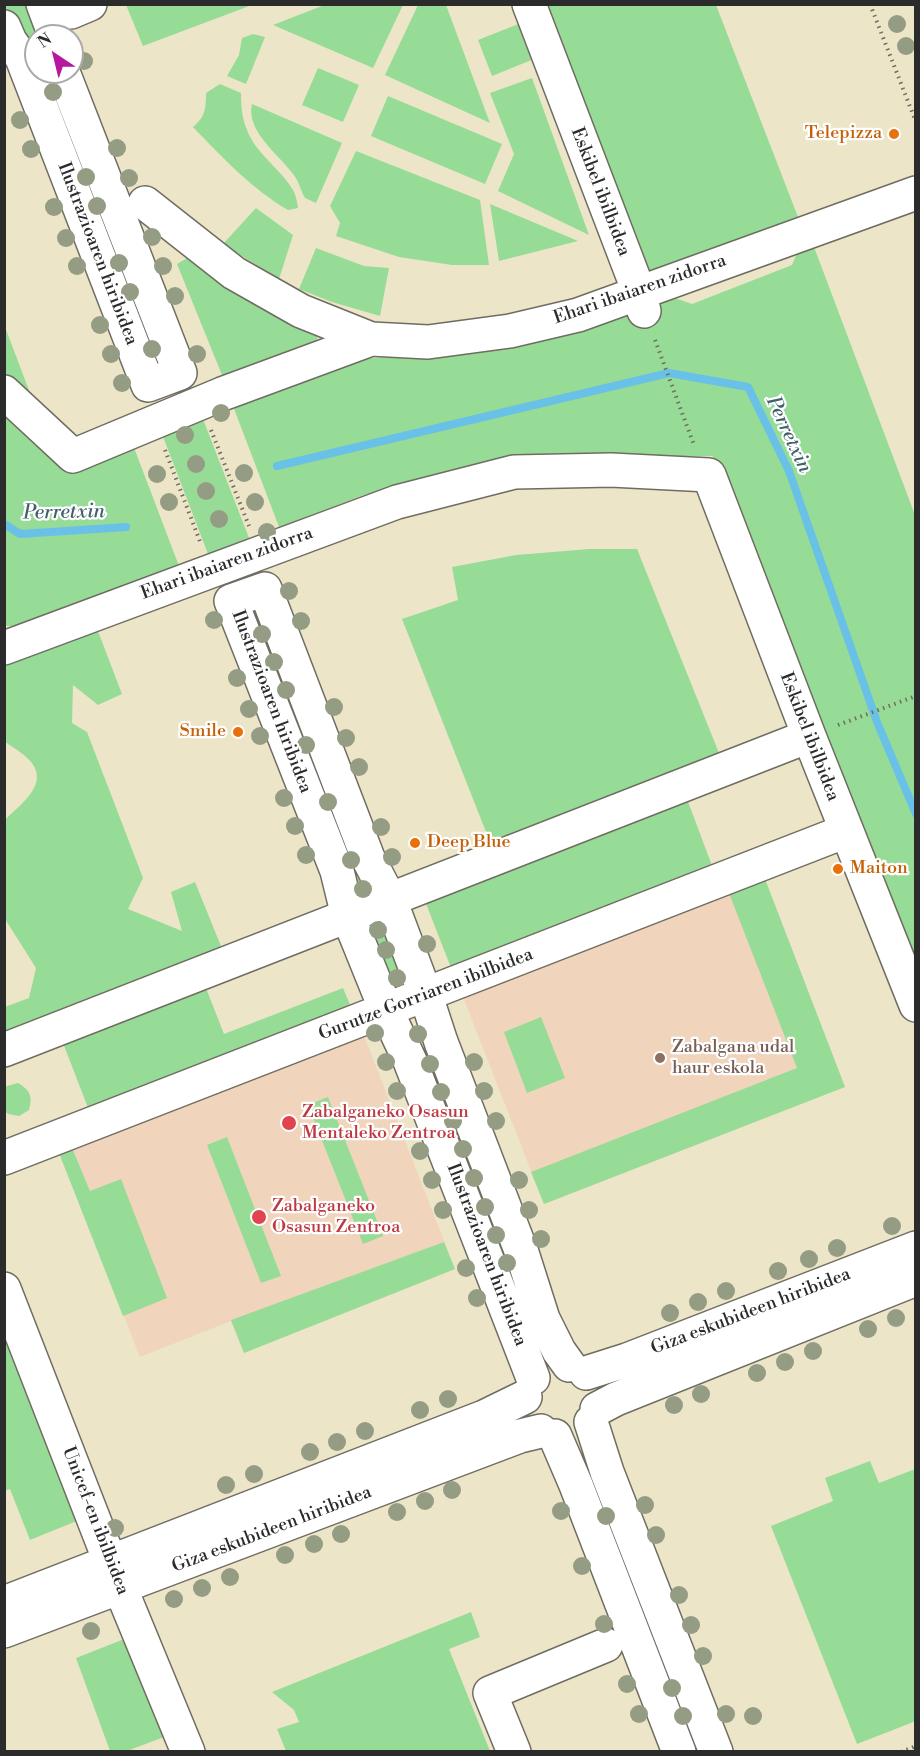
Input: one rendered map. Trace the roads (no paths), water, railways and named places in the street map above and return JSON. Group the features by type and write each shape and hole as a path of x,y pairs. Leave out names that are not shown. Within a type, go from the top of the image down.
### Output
{"street":[{"name":"Eskibel ibilbidea","path":"529,4 641,302"},
{"name":"Ilustrazioaren hiribidea","path":"4,27 24,63"},
{"name":"Ilustrazioaren hiribidea","path":"32,84 148,386 180,374 68,84"},
{"name":"Ehari ibaiaren zidorra","path":"4,392 73,456 211,398 371,339 428,342 510,331 641,302 915,193"},
{"path":"145,203 234,273 301,311 371,339"},
{"name":"Eskibel ibilbidea","path":"698,460 709,475 823,731 846,831 915,1005"},
{"name":"Ehari ibaiaren zidorra","path":"4,648 397,502 514,472 611,470 698,460"},
{"name":"Ilustrazioaren hiribidea","path":"529,1388 410,1061 386,1010 348,916 337,871 231,601 265,589 368,858 390,900 441,1042 522,1253 543,1319 554,1342 577,1369"},
{"path":"4,1050 823,731"},
{"name":"Gurutze Gorriaren ibilbidea","path":"4,1158 846,831"},
{"name":"Giza eskubideen hiribidea","path":"577,1369 627,1360 915,1248"},
{"name":"Giza eskubideen hiribidea","path":"594,1415 616,1399 915,1279"},
{"name":"Unicef-en ibilbidea","path":"4,1289 188,1752"},
{"path":"548,1433 571,1436 585,1428 594,1415 598,1399 596,1390 577,1369 552,1365 545,1368 529,1388 528,1415 548,1433 576,1485 679,1752"},
{"name":"Giza eskubideen hiribidea","path":"4,1631 116,1575 484,1418 529,1388"},
{"path":"594,1415 607,1472 716,1752"},
{"name":"Giza eskubideen hiribidea","path":"4,1604 116,1575 520,1436 548,1433"},
{"path":"514,1752 490,1693 606,1645"}],"waterway":[{"name":"Perretxin","path":"277,466 669,373 748,387 789,471 877,722 916,814"},
{"name":"Perretxin","path":"4,524 20,534 126,527"}],"place":[{"name":"Telepizza","path":"894,134"},
{"name":"Smile","path":"238,732"},
{"name":"Deep Blue","path":"415,843"},
{"name":"Maiton","path":"838,869"},
{"name":"Zabalgana udal haur eskola","path":"660,1058"},
{"name":"Zabalganeko Osasun Mentaleko Zentroa","path":"289,1123"},
{"name":"Zabalganeko Osasun Zentroa","path":"259,1217"}]}
